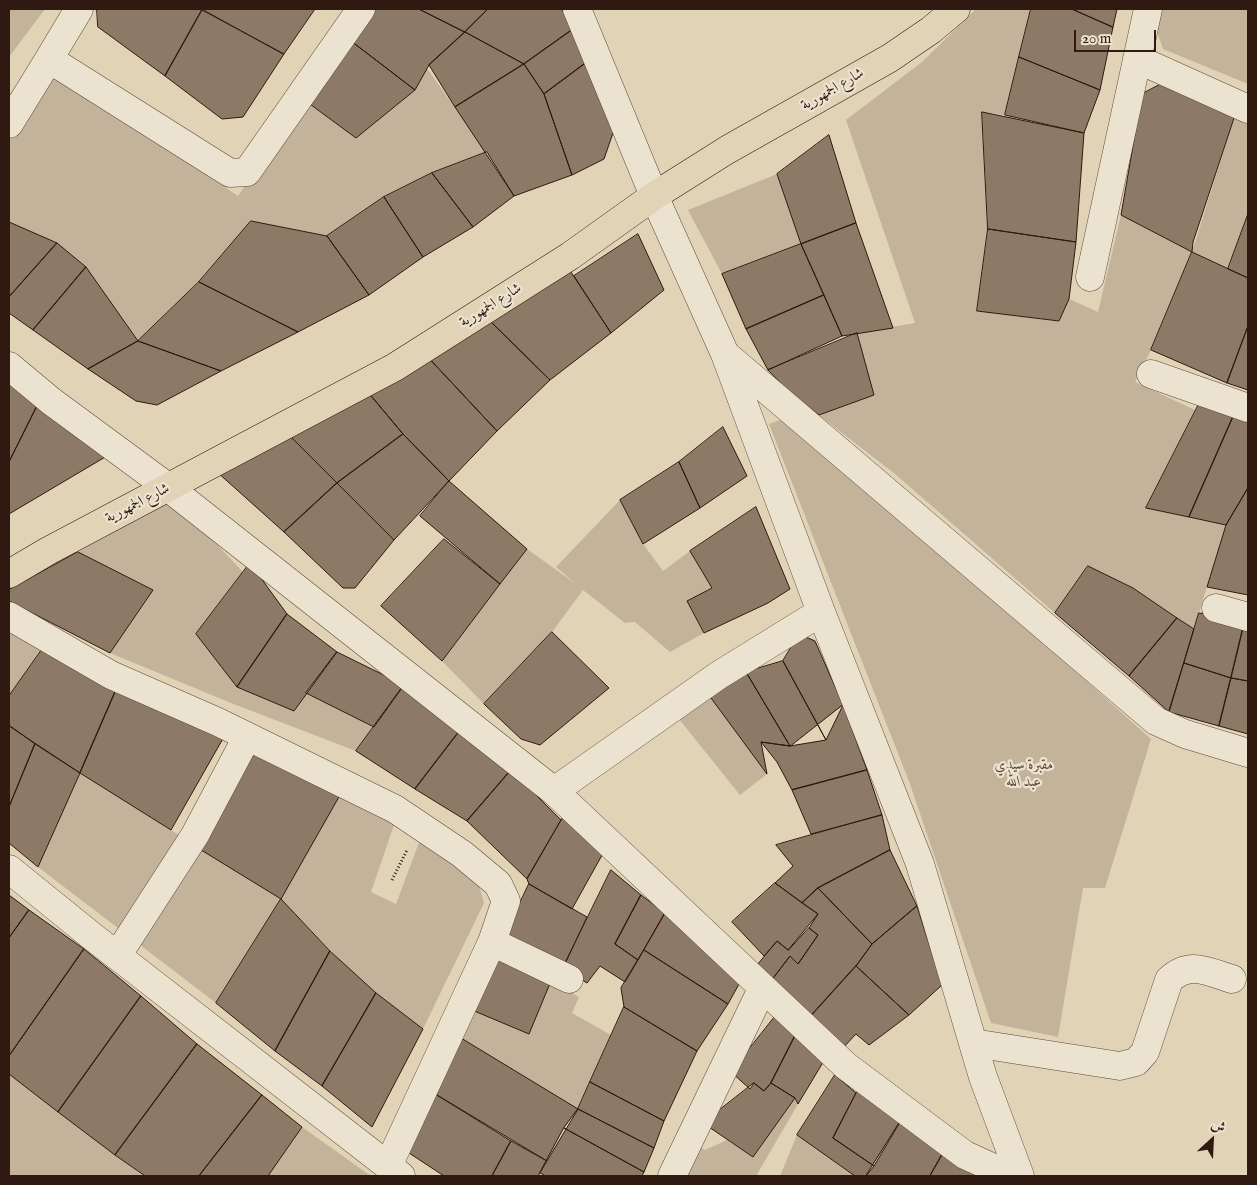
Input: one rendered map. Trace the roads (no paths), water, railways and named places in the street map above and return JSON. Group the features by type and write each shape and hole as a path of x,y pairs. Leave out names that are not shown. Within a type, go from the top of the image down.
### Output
{"main road":[{"name":"شارع الجمهورية","path":"9,574 48,551 395,367 562,261 654,196 727,150 890,58 931,30 956,9"}],"street":[{"path":"9,124 79,9"},
{"path":"49,59 230,173 238,174 247,172 361,9"},
{"path":"577,9 654,196 725,354 821,612 920,864 973,1043 1020,1176"},
{"path":"1090,277 1148,9"},
{"path":"1137,59 1248,109"},
{"path":"725,354 1156,721 1185,734 1248,753"},
{"path":"9,366 51,401 169,488 554,790 762,989 846,1066 965,1155 998,1170 1020,1176"},
{"path":"1151,374 1248,408"},
{"path":"1216,608 1248,617"},
{"path":"554,790 718,675 821,612"},
{"path":"9,616 111,675 218,722 395,809 462,854 498,884 506,901 492,942 395,1171 117,956 9,869"},
{"path":"117,956 195,835 247,737"},
{"path":"492,942 569,979"},
{"path":"973,1043 1120,1066 1136,1062 1145,1052 1169,980 1177,972 1193,968 1243,976"},
{"path":"672,1176 762,989"}],"park label":[{"name":"مقبرة سيدي عبد الله","path":"1024,774"}]}
